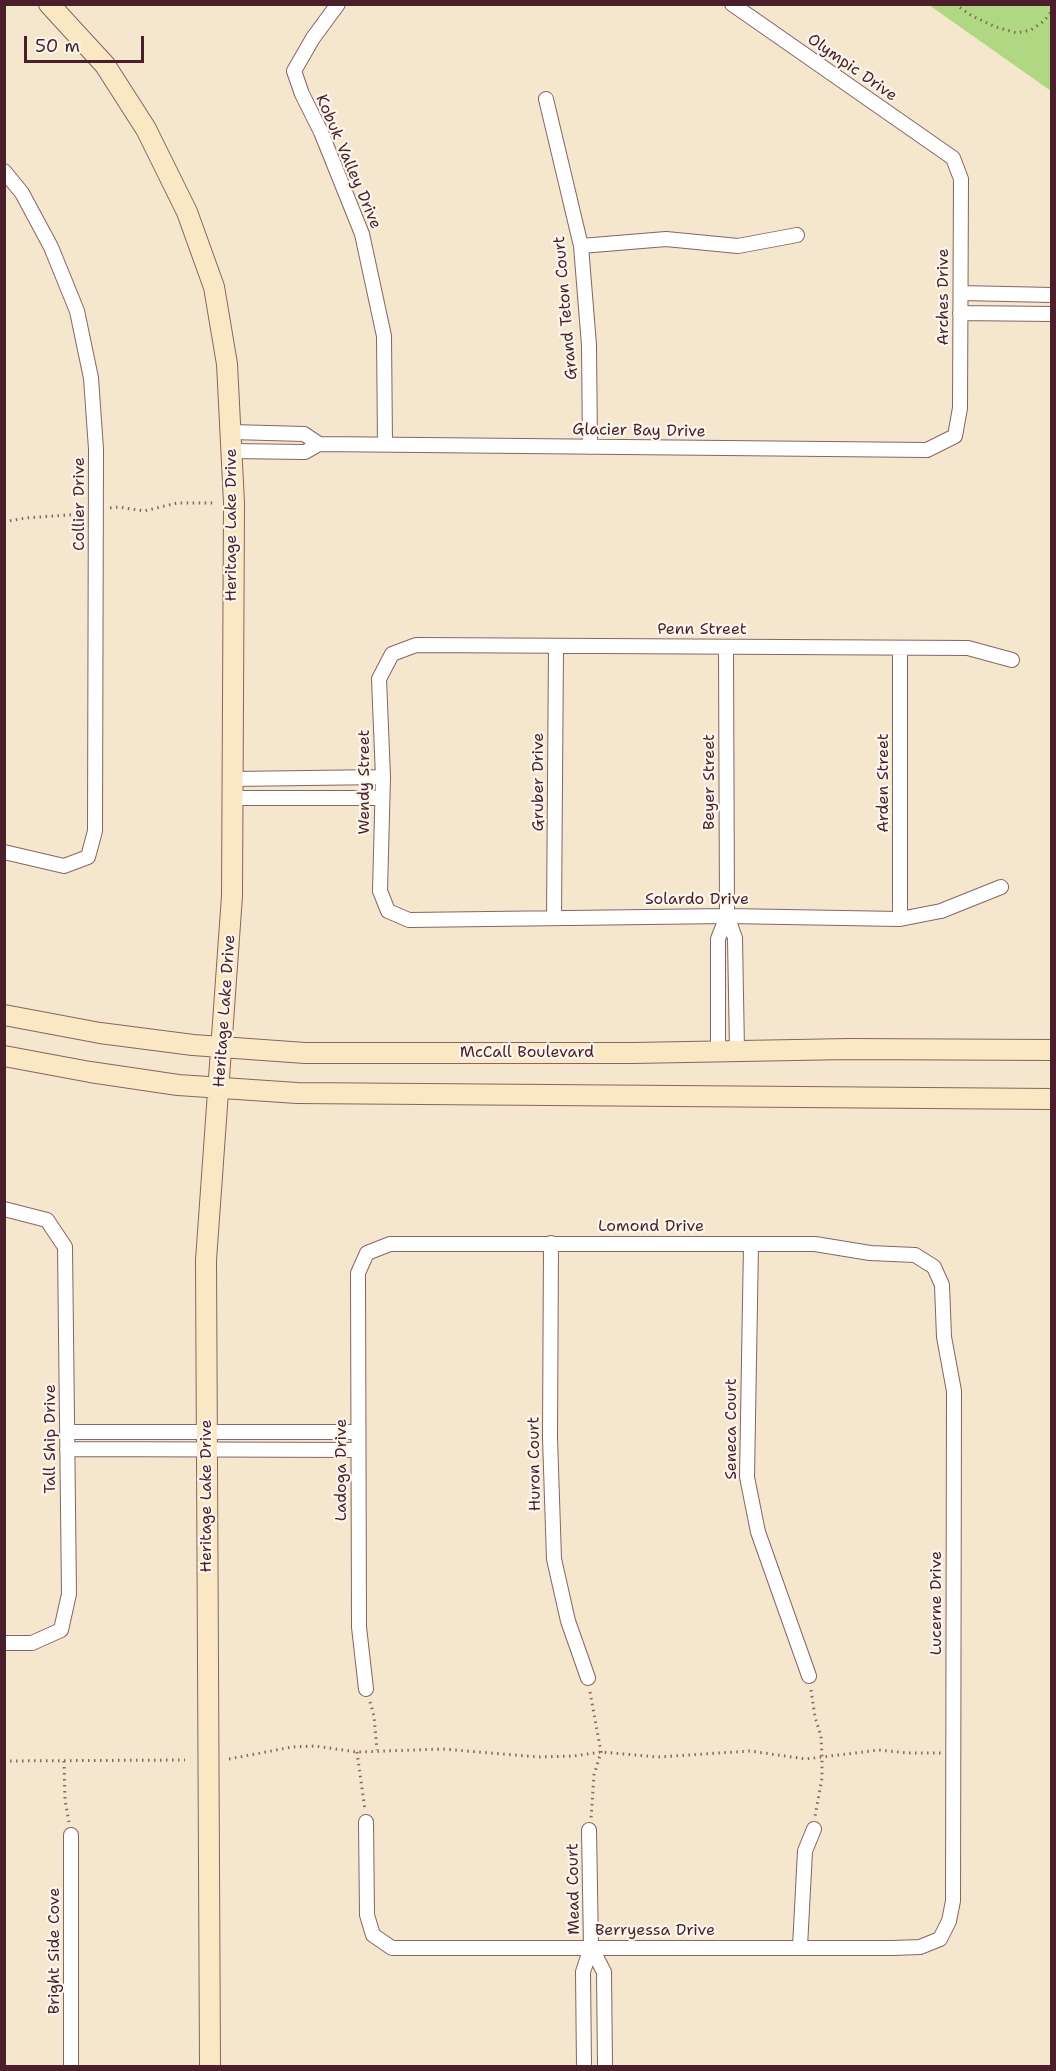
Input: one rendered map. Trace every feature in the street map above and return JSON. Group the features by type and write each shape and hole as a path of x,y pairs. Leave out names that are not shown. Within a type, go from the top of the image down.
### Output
{"main road":[{"name":"Heritage Lake Drive","path":"49,4 105,65 146,129 187,212 214,287 227,364 232,442 232,896 206,1260 210,2067"},
{"name":"McCall Boulevard","path":"4,1015 100,1033 193,1045 305,1053 727,1052 849,1049 1052,1050"},
{"path":"4,1056 178,1085 297,1093 1052,1099"}],"street":[{"name":"Kobuk Valley Drive","path":"338,4 313,38 294,71 362,234 384,336 385,444"},
{"name":"Olympic Drive","path":"732,4 953,158"},
{"name":"Grand Teton Court","path":"546,99 581,246 589,345 590,447"},
{"name":"Arches Drive","path":"953,158 961,179 960,408 955,436"},
{"name":"Collier Drive","path":"4,171 22,194 55,258 77,311 91,378 96,449 95,831 88,857 64,866 4,852"},
{"path":"581,246 666,239 738,246 797,235"},
{"path":"961,294 1052,294"},
{"path":"960,313 1052,314"},
{"name":"Glacier Bay Drive","path":"232,442 304,434 319,444"},
{"name":"Glacier Bay Drive","path":"232,442 305,452 319,444 927,450 955,436"},
{"name":"Penn Street","path":"392,654 416,645 968,648 1012,660"},
{"name":"Gruber Drive","path":"554,918 556,646"},
{"name":"Beyer Street","path":"726,647 727,916 735,938 727,1052"},
{"name":"Arden Street","path":"900,648 900,919"},
{"name":"Wendy Street","path":"388,911 380,891 383,777 379,679 392,654"},
{"path":"232,788 383,777"},
{"path":"232,788 382,798"},
{"name":"Solardo Drive","path":"388,911 409,920 727,916 900,919 941,911 1001,887"},
{"name":"Tall Ship Drive","path":"4,1209 47,1220 65,1247 69,1594 61,1630 32,1643 4,1643"},
{"name":"Huron Court","path":"551,1243 550,1438 554,1559 568,1621 588,1678"},
{"name":"Lomond Drive","path":"366,1253 390,1244 815,1244 870,1253 915,1255 934,1267"},
{"name":"Seneca Court","path":"751,1244 747,1477 758,1532 809,1676"},
{"name":"Ladoga Drive","path":"366,1253 358,1273 359,1627 366,1689"},
{"name":"Lucerne Drive","path":"934,1267 942,1285 944,1337 954,1391 953,1901 949,1921 940,1939"},
{"path":"67,1432 358,1450"},
{"path":"67,1449 358,1432"},
{"name":"Berryessa Drive","path":"366,1822 367,1915 373,1935 392,1948 920,1947 940,1939"},
{"path":"800,1947 805,1851 814,1829"},
{"name":"Mead Court","path":"584,2067 583,1972 591,1947 589,1830"},
{"name":"Bright Side Cove","path":"71,1835 71,2067"},
{"name":"Mead Court","path":"591,1947 604,1972 605,2067"}],"path":[{"path":"954,4 996,27 1017,33 1031,30 1044,21 1052,11"},
{"path":"809,1676 815,1717 821,1736 822,1756 822,1778 814,1829"},
{"path":"588,1678 601,1752 594,1775 589,1830"},
{"path":"366,1689 374,1716 377,1750"},
{"path":"229,1759 292,1747 315,1746 357,1752 443,1749 539,1757 574,1756 601,1752 658,1757 750,1751 806,1759 879,1750 908,1754 953,1754"},
{"path":"357,1752 366,1822"},
{"path":"4,1761 185,1760"},
{"path":"64,1761 65,1800 71,1835"}],"green space":[{"path":"929,5 1051,5 1051,91"}]}
